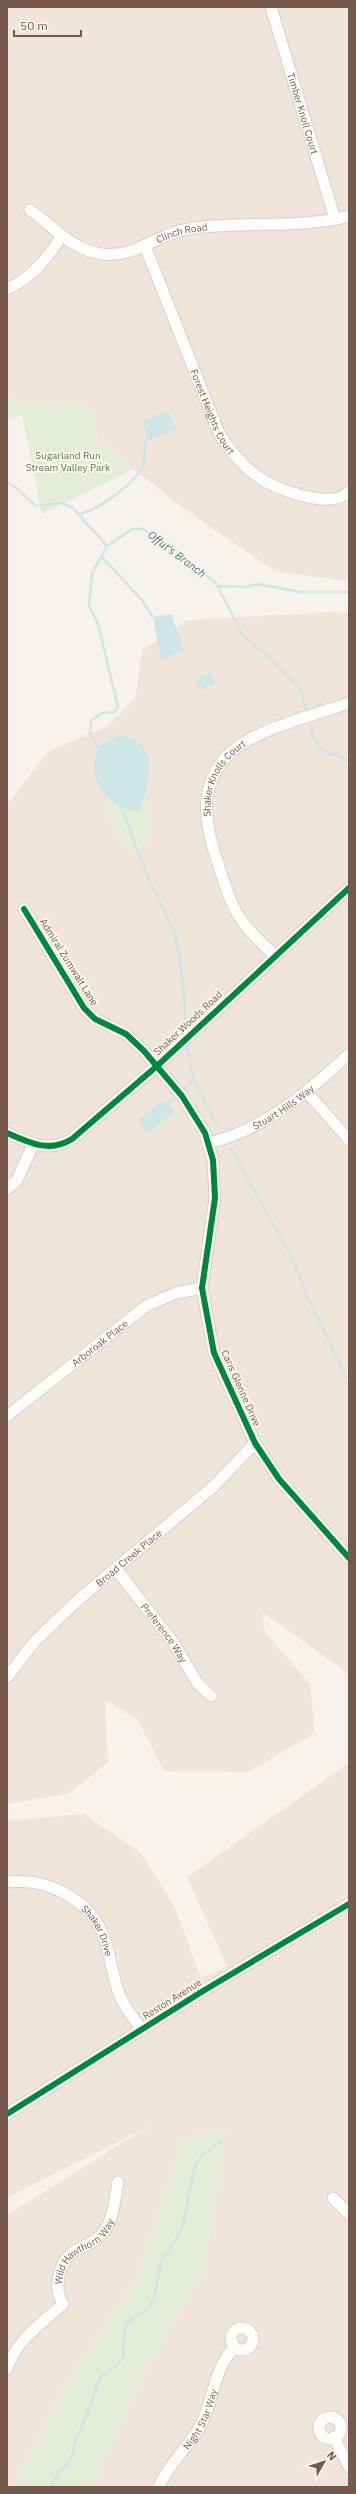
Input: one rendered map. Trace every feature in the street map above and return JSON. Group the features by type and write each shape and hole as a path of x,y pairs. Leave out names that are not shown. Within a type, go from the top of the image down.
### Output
{"street":[{"name":"Timber Knoll Court","path":"271,7 335,219"},
{"name":"Clinch Road","path":"30,210 62,236 101,254 121,253 145,246 163,236 188,229 294,225 349,216"},
{"path":"7,289 28,277 40,266 62,236"},
{"name":"Forest Heights Court","path":"145,246 219,434 233,455 252,474 274,488 297,495 324,500 344,496 349,492"},
{"name":"Shaker Knolls Court","path":"275,956 239,917 224,880 209,836 205,814 212,778 232,751 247,741 349,703"},
{"name":"Shaker Woods Road","path":"7,1133 33,1145 50,1146 64,1144 72,1139 157,1066 349,888"},
{"name":"Admiral Zumwalt Lane","path":"24,909 84,1008 95,1019 130,1037 157,1066"},
{"name":"Stuart Hills Way","path":"208,1143 228,1138 269,1119 307,1092 349,1054"},
{"name":"Caris Glenne Drive","path":"157,1066 190,1108 208,1143 215,1178 215,1198 202,1288 214,1353 255,1443 279,1479 349,1558"},
{"path":"307,1092 349,1140"},
{"path":"7,1189 17,1180 33,1145"},
{"name":"Arboroak Place","path":"7,1416 146,1306 176,1293 202,1288"},
{"name":"Broad Creek Place","path":"7,1678 35,1641 78,1600 214,1486 255,1443"},
{"name":"Preference Way","path":"116,1569 173,1642 198,1684 211,1696"},
{"name":"Shaker Drive","path":"7,1882 30,1882 50,1886 73,1898 88,1912 104,1935 121,1998 142,2030"},
{"name":"Reston Avenue","path":"7,2114 349,1904"},
{"name":"Wild Hawthorn Way","path":"7,2369 13,2353 21,2343 63,2304 58,2295 57,2287 62,2264 71,2253 99,2237 105,2231 110,2222 118,2182"},
{"path":"333,2198 349,2214"},
{"name":"Night Star Way","path":"159,2487 166,2471 203,2420 223,2362 234,2347"},
{"path":"334,2437 349,2467"}],"shaded area":[{"path":"7,7 349,7 349,582 275,571 187,511 97,440 94,414 78,402 52,407 7,399"},
{"path":"329,612 349,613 349,1674 262,1612 265,1632 310,1684 315,1733 248,1772 164,1771 138,1720 105,1700 108,1762 68,1794 7,1804 7,804 49,751 108,726 136,696 142,650 188,620"},
{"path":"349,1763 349,2487 90,2487 145,2368 204,2267 225,2130 183,2138 135,2284 63,2392 14,2487 7,2487 7,2215 151,2125 7,2198 7,1821 84,1814 141,1853 174,1906 201,1978 227,1966 187,1877"}],"green space":[{"name":"Sugarland Run Stream Valley Park","path":"7,399 52,407 78,402 86,404 94,414 97,440 134,469 42,514 22,415 7,421"},
{"path":"145,797 150,819 150,831 148,837 139,850 130,852 113,828 107,807 109,800 121,807 139,811"},
{"path":"225,2130 204,2267 145,2368 90,2487 14,2487 62,2393 135,2284 183,2138"}],"water":[{"path":"168,411 177,430 150,440 142,420"},
{"path":"171,614 184,650 161,661 153,617"},
{"path":"209,673 215,680 212,686 208,685 202,690 197,685 196,680 202,675 206,676"},
{"path":"118,735 131,738 141,744 146,753 149,764 149,776 147,788 139,811 134,811 118,805 110,800 104,794 96,780 94,764 98,747"},
{"path":"163,1100 174,1111 149,1133 138,1120"}],"waterway":[{"path":"80,514 97,507 116,495 125,488 139,472 145,458 145,444 148,435"},
{"name":"Offut's Branch","path":"7,482 19,490 36,506 61,503 72,507 107,546 132,529 143,529 176,551 216,583 242,634 271,659 301,690 307,713"},
{"path":"98,747 90,733 91,721 102,713 114,712 118,707 98,624 89,605 92,573 107,546"},
{"path":"102,557 141,599 153,617"},
{"path":"217,586 245,587 258,584 300,592 349,592"},
{"path":"311,728 314,738 321,748 349,762"},
{"path":"121,807 147,875 173,929 179,953 185,1006 185,1028"},
{"path":"187,1047 189,1057"},
{"path":"190,1064 194,1080 218,1128"},
{"path":"185,1088 194,1080"},
{"path":"167,1105 175,1098"},
{"path":"230,1147 292,1258 308,1298 346,1377"},
{"path":"50,2487 59,2472 68,2463 73,2453 76,2438 86,2417 100,2377 117,2365 123,2358 125,2329 129,2321 148,2308 154,2297 161,2261 169,2251 183,2225 193,2174 197,2163 202,2155 222,2141"}],"cycle path":[{"path":"7,1133 31,1143 48,1146 64,1143 72,1139 157,1066 349,888"},
{"path":"24,909 84,1008 95,1019 126,1034 144,1051 182,1096 205,1133 213,1160 215,1198 202,1288 214,1353 255,1443 279,1479 349,1558"},
{"path":"7,2114 203,1991 349,1904"}]}
